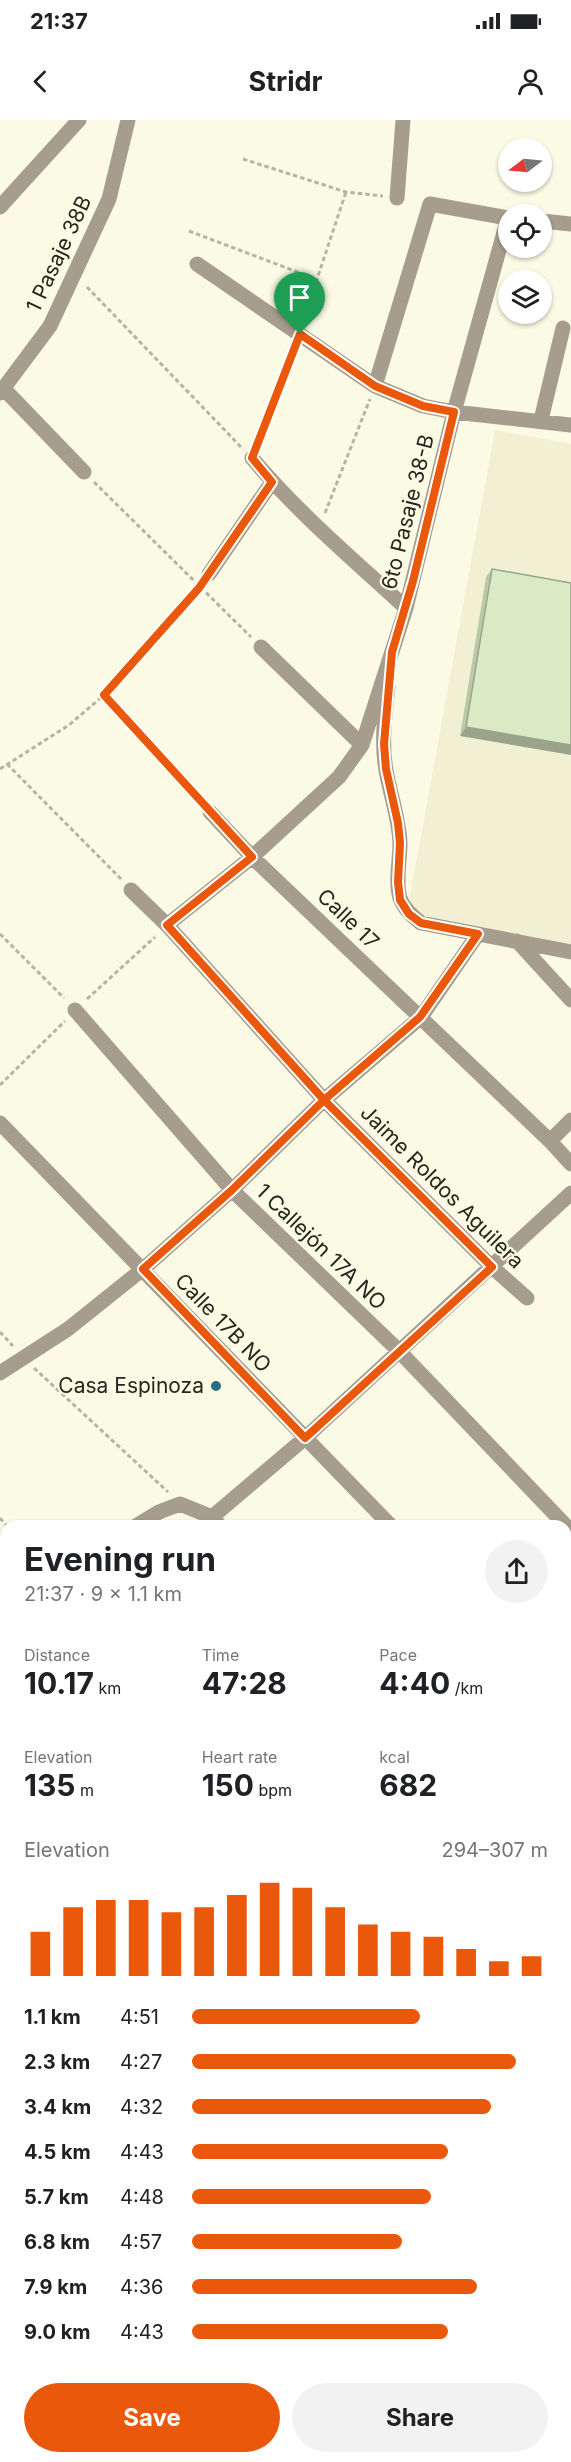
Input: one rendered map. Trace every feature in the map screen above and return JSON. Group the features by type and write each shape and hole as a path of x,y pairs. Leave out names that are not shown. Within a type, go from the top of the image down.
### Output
{"street":[{"path":"0,207 79,120"},
{"name":"1 Pasaje 38B","path":"2,391 50,326 109,199 128,120"},
{"path":"397,198 403,120"},
{"path":"375,386 430,204 498,216"},
{"path":"552,222 571,224"},
{"name":"6to Pasaje 38-B","path":"167,925 252,857 339,777 362,745 406,608 454,412 498,254"},
{"path":"197,264 375,386 423,406 454,412 571,425"},
{"path":"541,420 563,328"},
{"path":"2,391 84,472"},
{"path":"252,458 272,482 319,528 406,608"},
{"path":"209,574 272,482"},
{"path":"261,647 362,745"},
{"path":"392,652 384,744 386,769 398,823 400,900 409,914 421,923 571,952"},
{"name":"Calle 17","path":"210,812 252,857 550,1141 571,1164"},
{"name":"Jaime Roldos Aguilera","path":"131,890 167,925 324,1100 492,1267 527,1298"},
{"path":"0,1372 68,1329 143,1269 232,1190 324,1100 420,1017 478,934"},
{"path":"517,941 571,1000"},
{"name":"1 Callejón 17A NO","path":"75,1010 232,1190 399,1351 560,1520"},
{"path":"550,1141 571,1119"},
{"name":"Calle 17B NO","path":"0,1123 385,1520"},
{"path":"217,1520 571,1193"},
{"path":"146,1520 180,1504 214,1520"}],"path":[{"path":"74,273 252,458 300,334 346,192 243,159"},
{"path":"189,231 316,279"},
{"path":"319,528 375,386"},
{"path":"84,472 261,647"},
{"path":"0,769 69,726 104,695 209,574"},
{"path":"104,695 210,812"},
{"path":"7,764 131,890"},
{"path":"0,934 75,1010"},
{"path":"0,1332 22,1357 180,1504"}],"shaded area":[{"path":"495,430 571,444 571,944 407,913"}],"building":[{"path":"492,569 571,583 571,745 466,727"}],"place":[{"name":"Casa Espinoza","path":"216,1386"}],"route":[{"path":"300,334 252,458 272,482 199,588 104,695 252,857 167,925 324,1100 232,1190 143,1269 305,1438 492,1267 324,1100 420,1017 478,934 421,923 409,914 400,900 398,823 386,769 384,744 392,652 413,581 454,412 423,406 375,386 300,334"}]}
